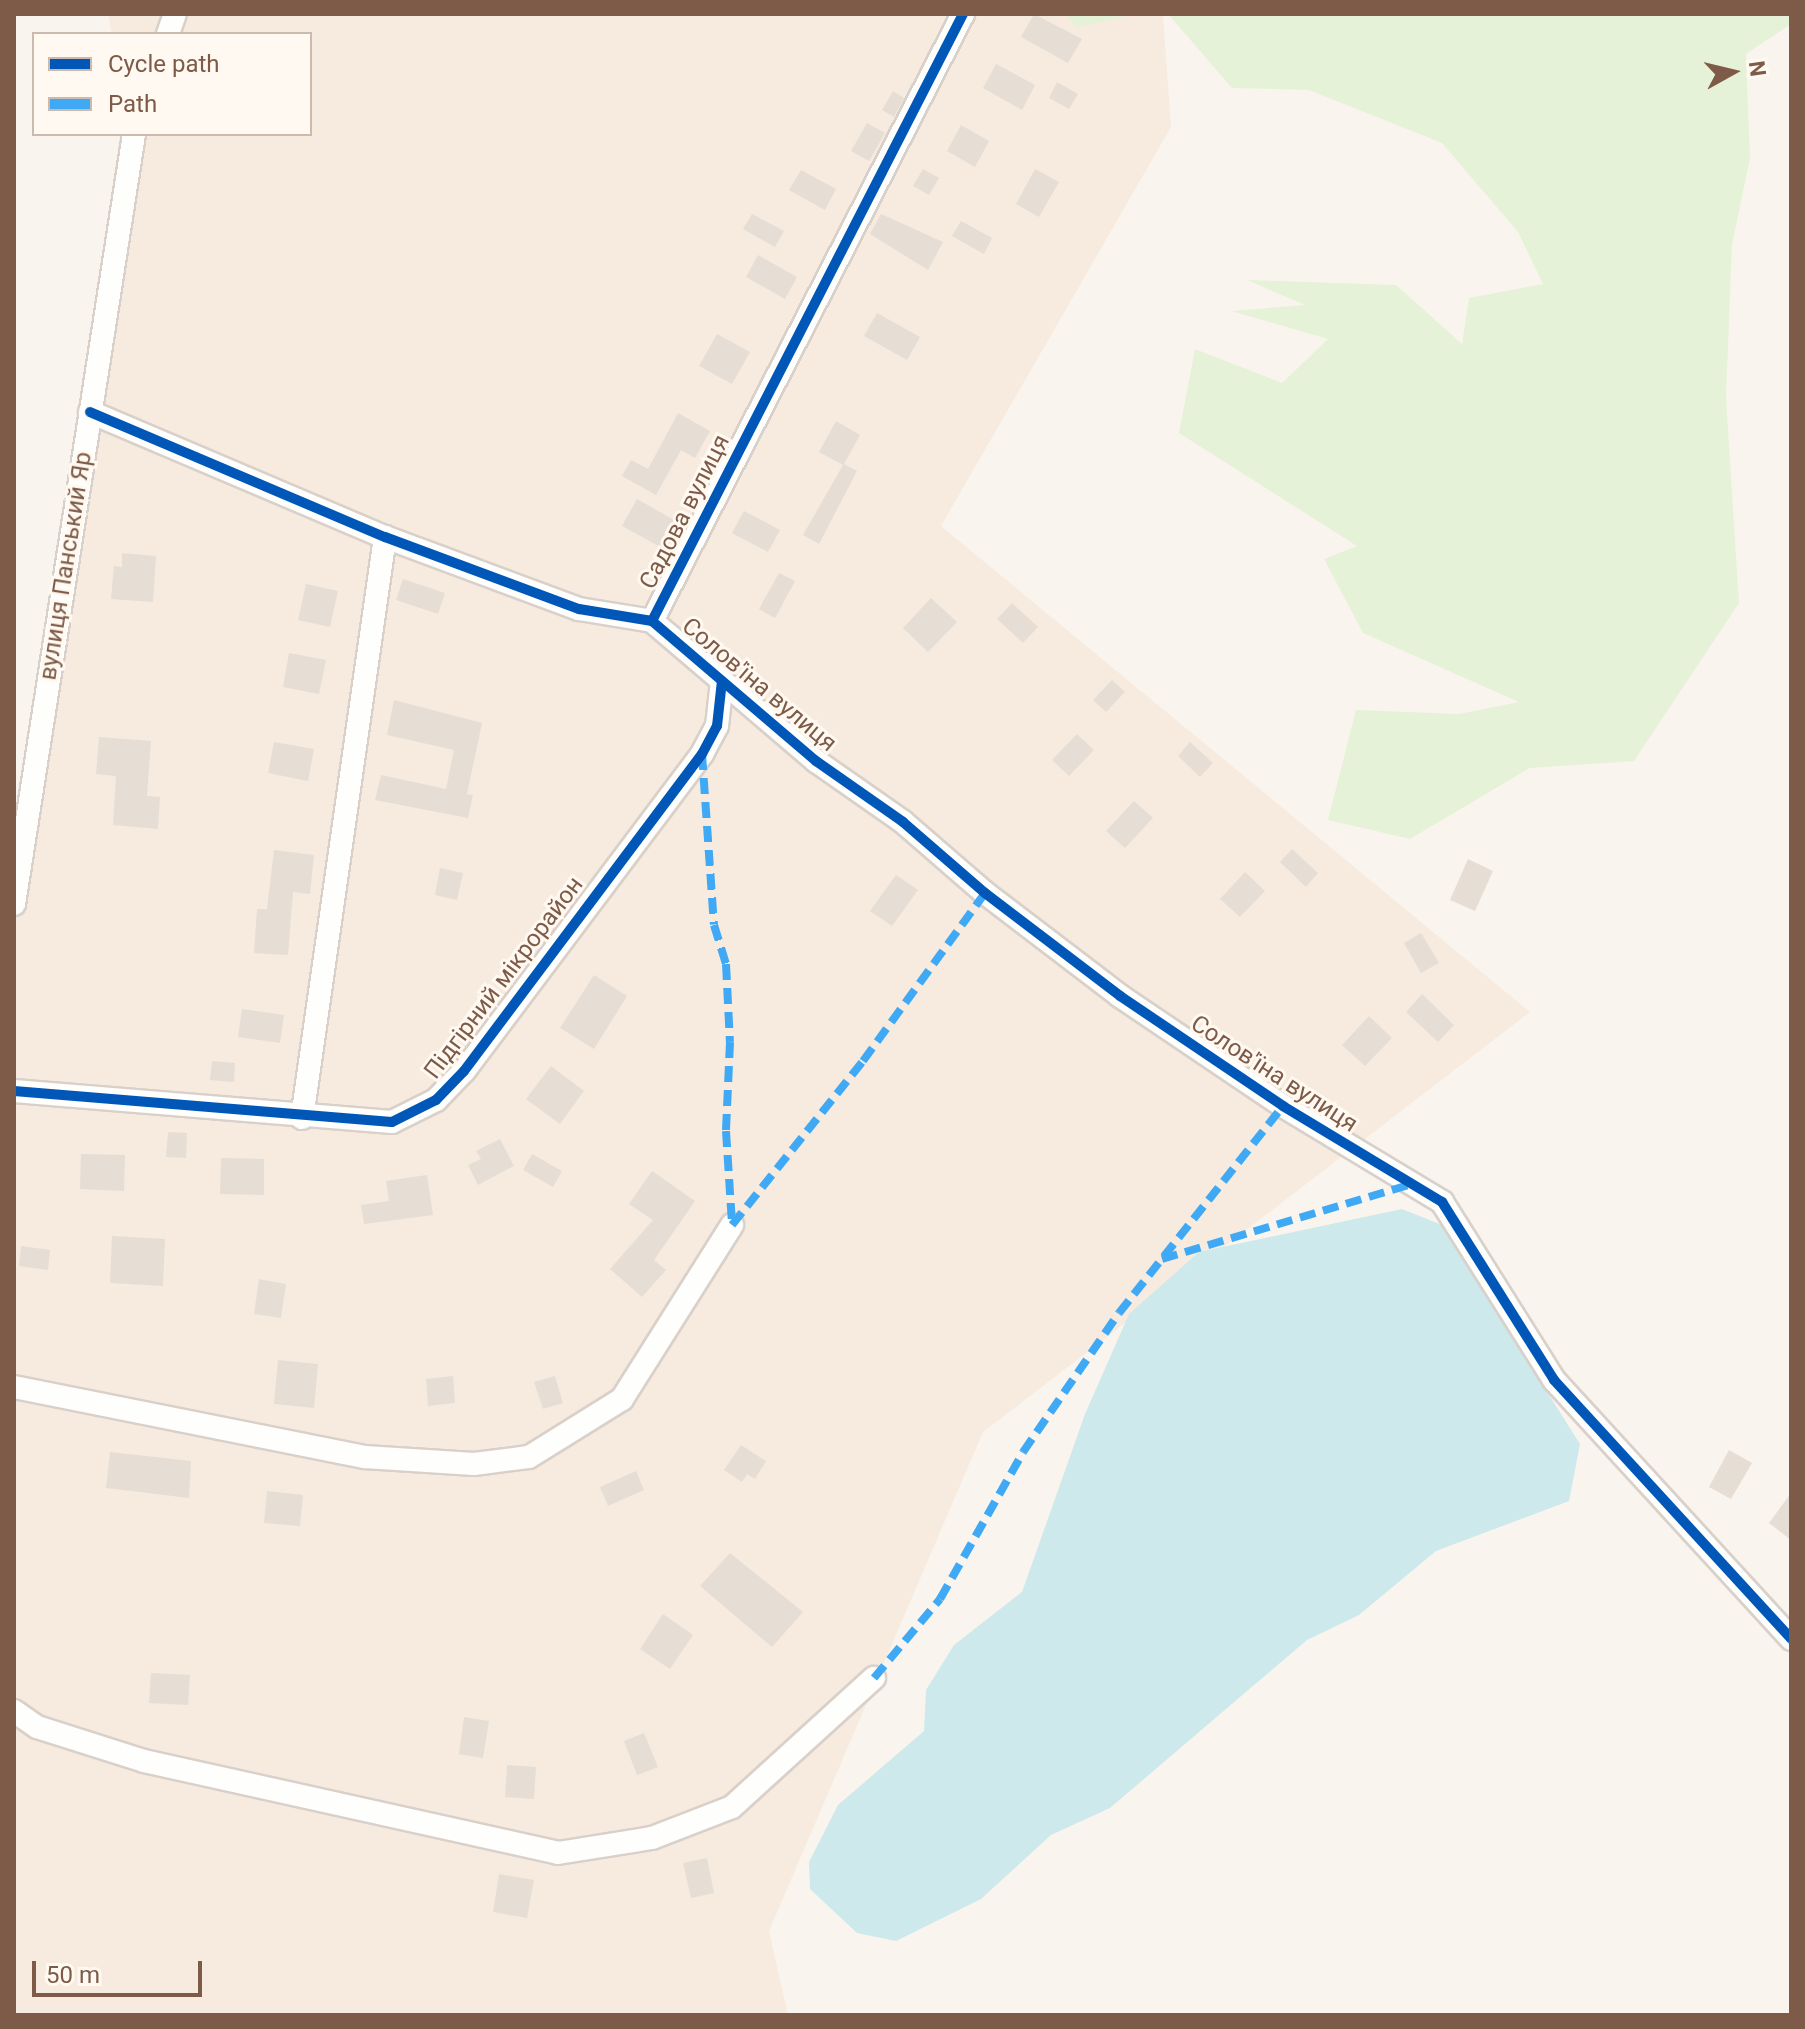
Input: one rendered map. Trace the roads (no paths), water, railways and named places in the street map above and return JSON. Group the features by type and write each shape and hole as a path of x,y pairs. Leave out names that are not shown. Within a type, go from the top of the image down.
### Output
{"street":[{"name":"Садова вулиця","path":"90,412 385,537 579,609 652,621 963,14"},
{"name":"вулиця Панський Яр","path":"14,904 134,136"},
{"path":"302,1118 385,537"},
{"name":"Солов'їна вулиця","path":"652,621 816,761 903,822 985,893 1120,996 1283,1106 1442,1202 1554,1380 1791,1639"},
{"name":"Підгірний мікрорайон","path":"14,1091 302,1118 392,1122 436,1100 464,1071 702,754 717,726 722,681"},
{"path":"14,1387 365,1457 474,1464 529,1457 622,1399 732,1225"},
{"path":"14,1711 37,1727 144,1761 558,1853 652,1838 732,1807 874,1678"}],"water":[{"path":"1402,1209 1442,1225 1580,1444 1569,1501 1436,1551 1359,1615 1307,1640 1110,1808 1051,1835 981,1899 896,1941 857,1933 810,1889 809,1862 838,1805 924,1731 926,1690 954,1645 1022,1592 1085,1414 1129,1314 1199,1252"}]}
